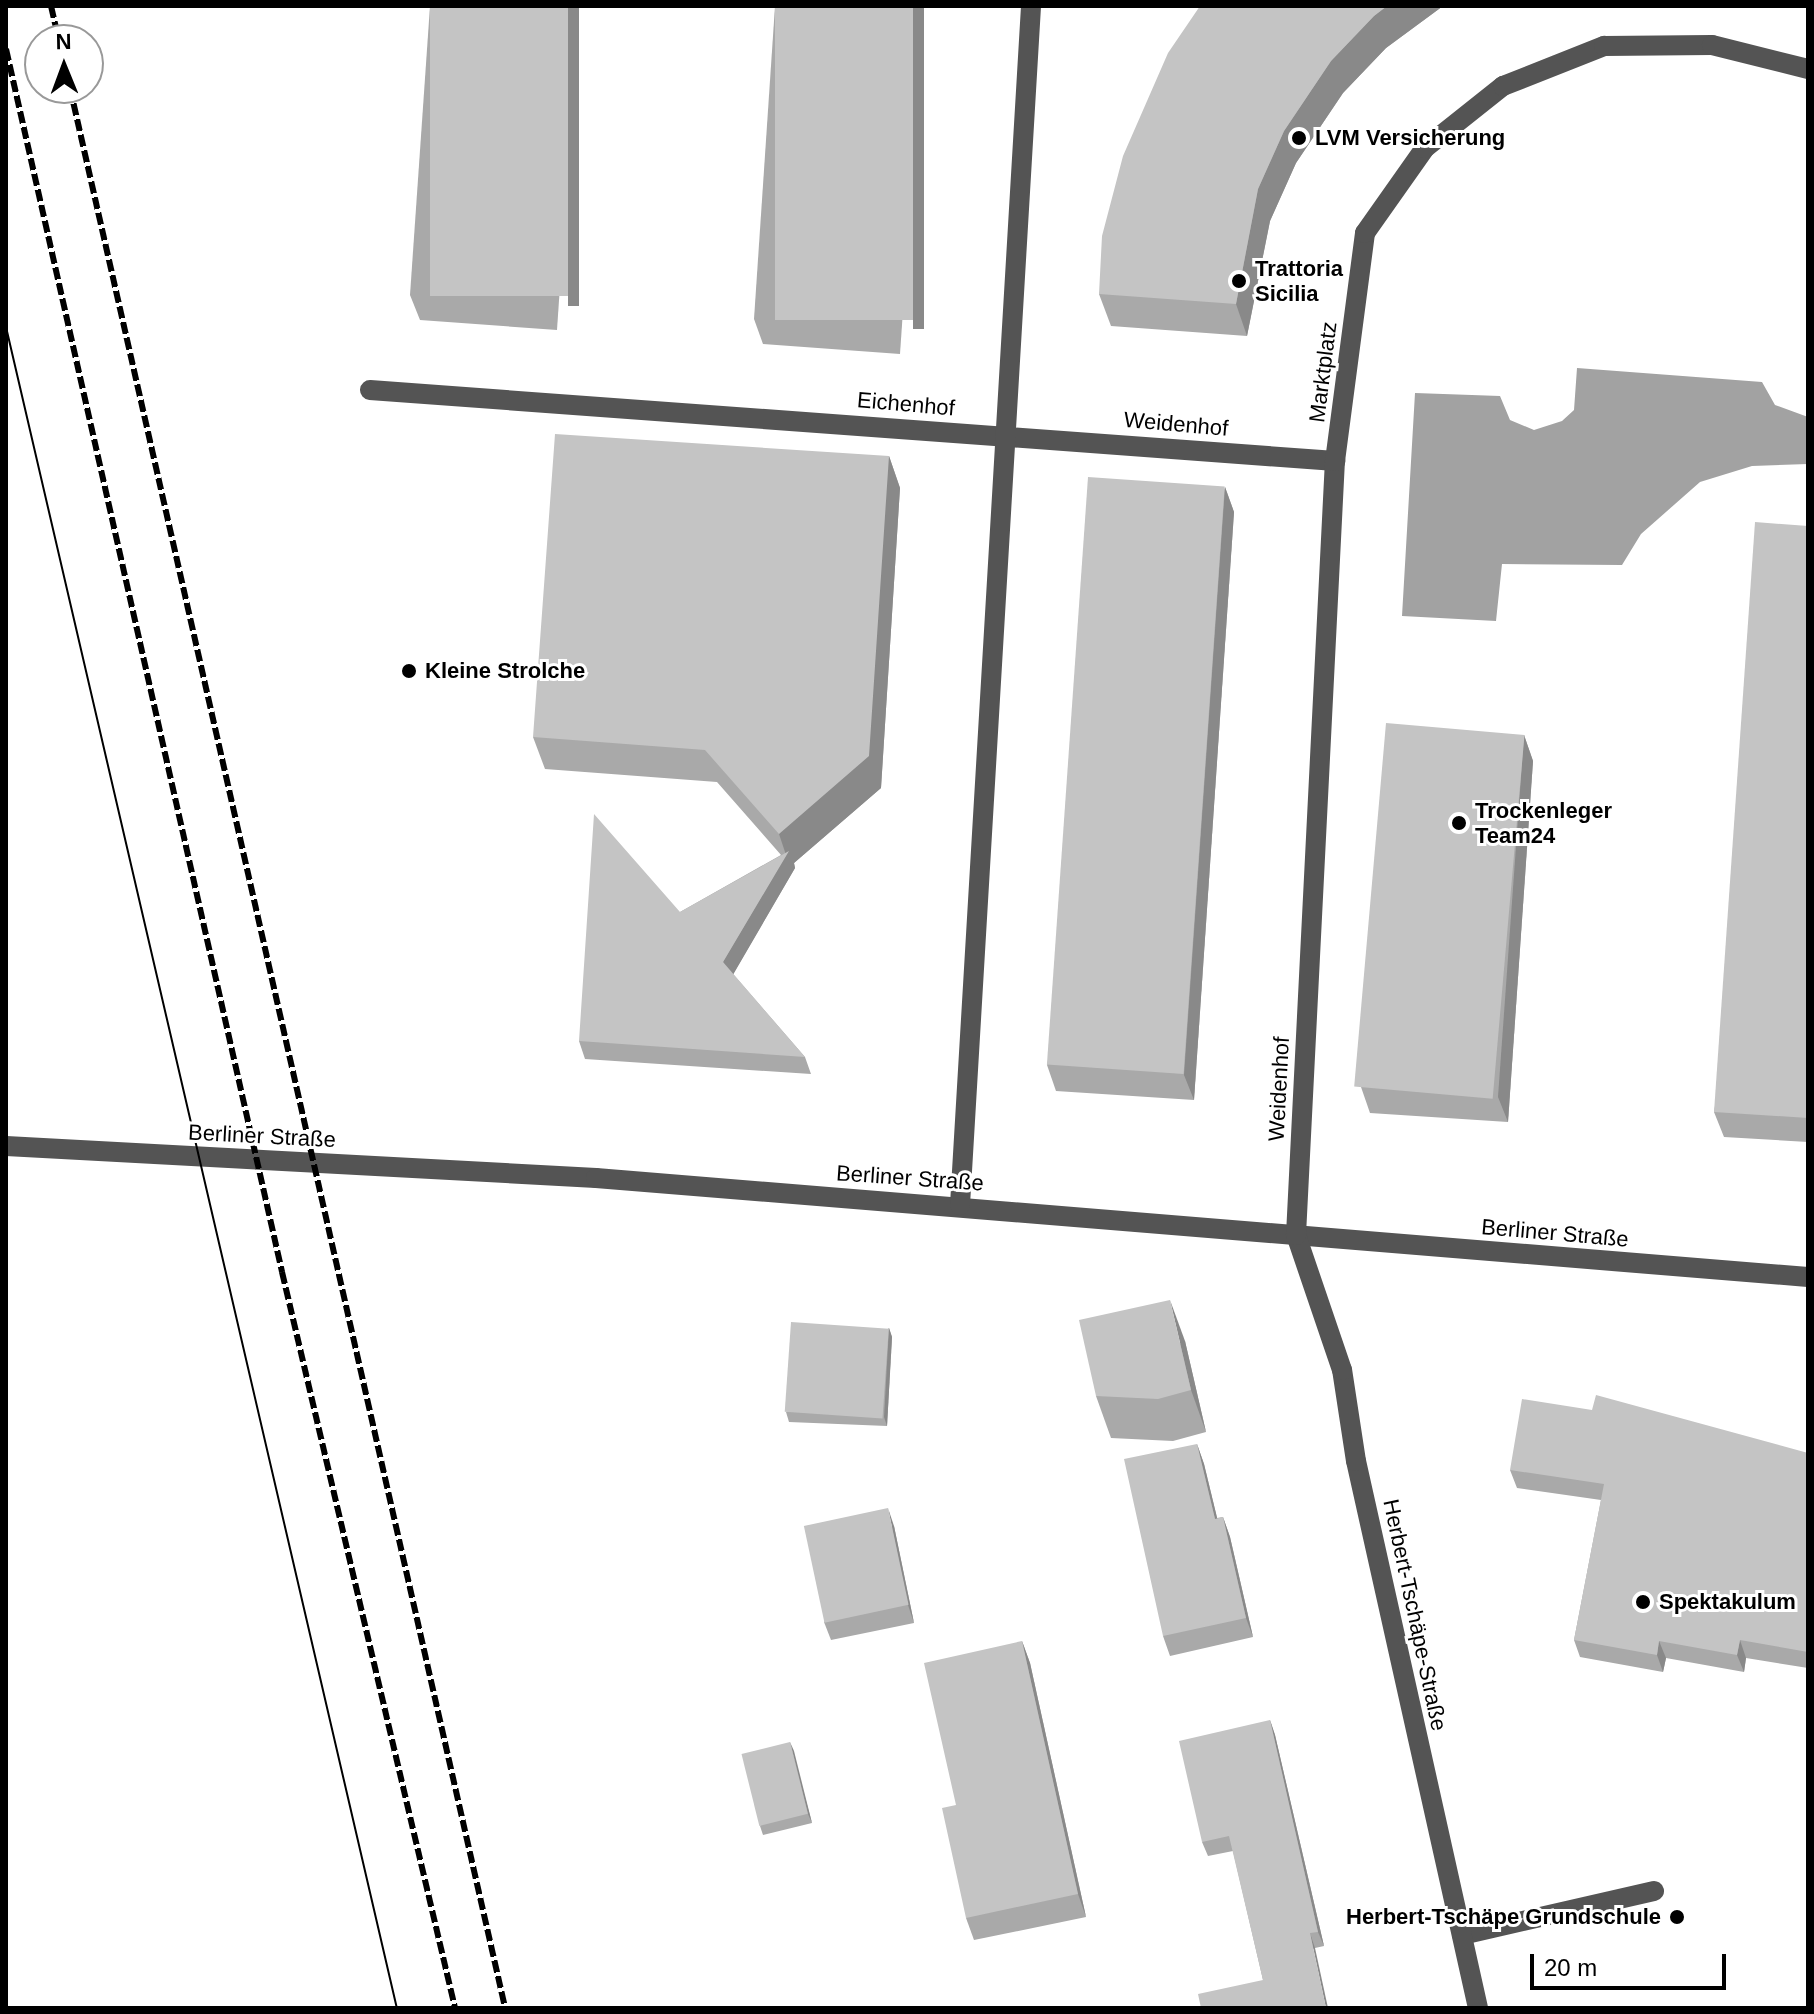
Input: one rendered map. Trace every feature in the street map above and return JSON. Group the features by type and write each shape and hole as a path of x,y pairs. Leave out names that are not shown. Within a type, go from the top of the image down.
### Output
{"street":[{"path":"960,1205 1008,436 1031,6"},
{"name":"Marktplatz","path":"1335,461 1365,233 1425,148 1503,86 1604,46 1712,45 1808,69"},
{"name":"Eichenhof","path":"370,390 1008,436"},
{"name":"Weidenhof","path":"1008,436 1335,461 1296,1235"},
{"name":"Berliner Straße","path":"6,1146 596,1178 960,1205 1808,1277"},
{"name":"Herbert-Tschäpe-Straße","path":"1296,1235 1342,1370 1356,1461 1478,2008"},
{"path":"1462,1935 1654,1891"}],"shaded area":[{"path":"1577,368 1762,382 1775,405 1808,417 1808,464 1752,466 1700,482 1641,534 1622,565 1502,564 1496,621 1402,616 1415,393 1500,396 1510,420 1534,430 1562,421 1574,410"}],"building":[{"path":"430,6 568,6 568,296 430,296"},
{"path":"775,6 913,6 913,320 775,320"},
{"path":"1200,6 1387,6 1331,61 1284,131 1258,189 1236,304 1099,294 1102,236 1123,156 1168,53"},
{"path":"555,434 889,456 869,756 779,834 705,750 533,737"},
{"path":"1088,477 1225,487 1184,1074 1047,1065"},
{"path":"1755,522 1808,526 1808,1118 1714,1112"},
{"path":"1386,723 1524,735 1493,1099 1354,1087"},
{"path":"594,814 680,912 789,851 723,962 805,1057 579,1041"},
{"path":"1170,1300 1191,1390 1158,1399 1096,1396 1079,1320"},
{"path":"791,1322 889,1329 882,1419 785,1412"},
{"path":"1596,1395 1808,1453 1808,1652 1740,1640 1737,1655 1659,1641 1657,1655 1574,1640 1604,1484 1510,1470 1522,1399 1592,1410"},
{"path":"1197,1444 1215,1519 1223,1517 1246,1618 1163,1636 1124,1459"},
{"path":"888,1508 909,1605 824,1623 804,1526"},
{"path":"1022,1641 1078,1894 966,1918 942,1808 956,1805 924,1663"},
{"path":"1270,1720 1318,1932 1310,1933 1326,2008 1201,2008 1198,1994 1263,1980 1229,1836 1202,1842 1179,1741"},
{"path":"790,1742 808,1814 759,1826 741,1754"}],"tram line":[{"path":"6,327 397,2008"}],"railway":[{"path":"51,6 55,24"},
{"path":"6,49 282,1272 455,2008"},
{"path":"74,104 505,2008"}],"place":[{"name":"LVM Versicherung","path":"1299,138"},
{"name":"Trattoria Sicilia","path":"1239,281"},
{"name":"Kleine Strolche","path":"409,671"},
{"name":"Trockenleger Team24","path":"1459,823"},
{"name":"Spektakulum","path":"1643,1602"},
{"name":"Herbert-Tschäpe Grundschule","path":"1677,1917"}]}
